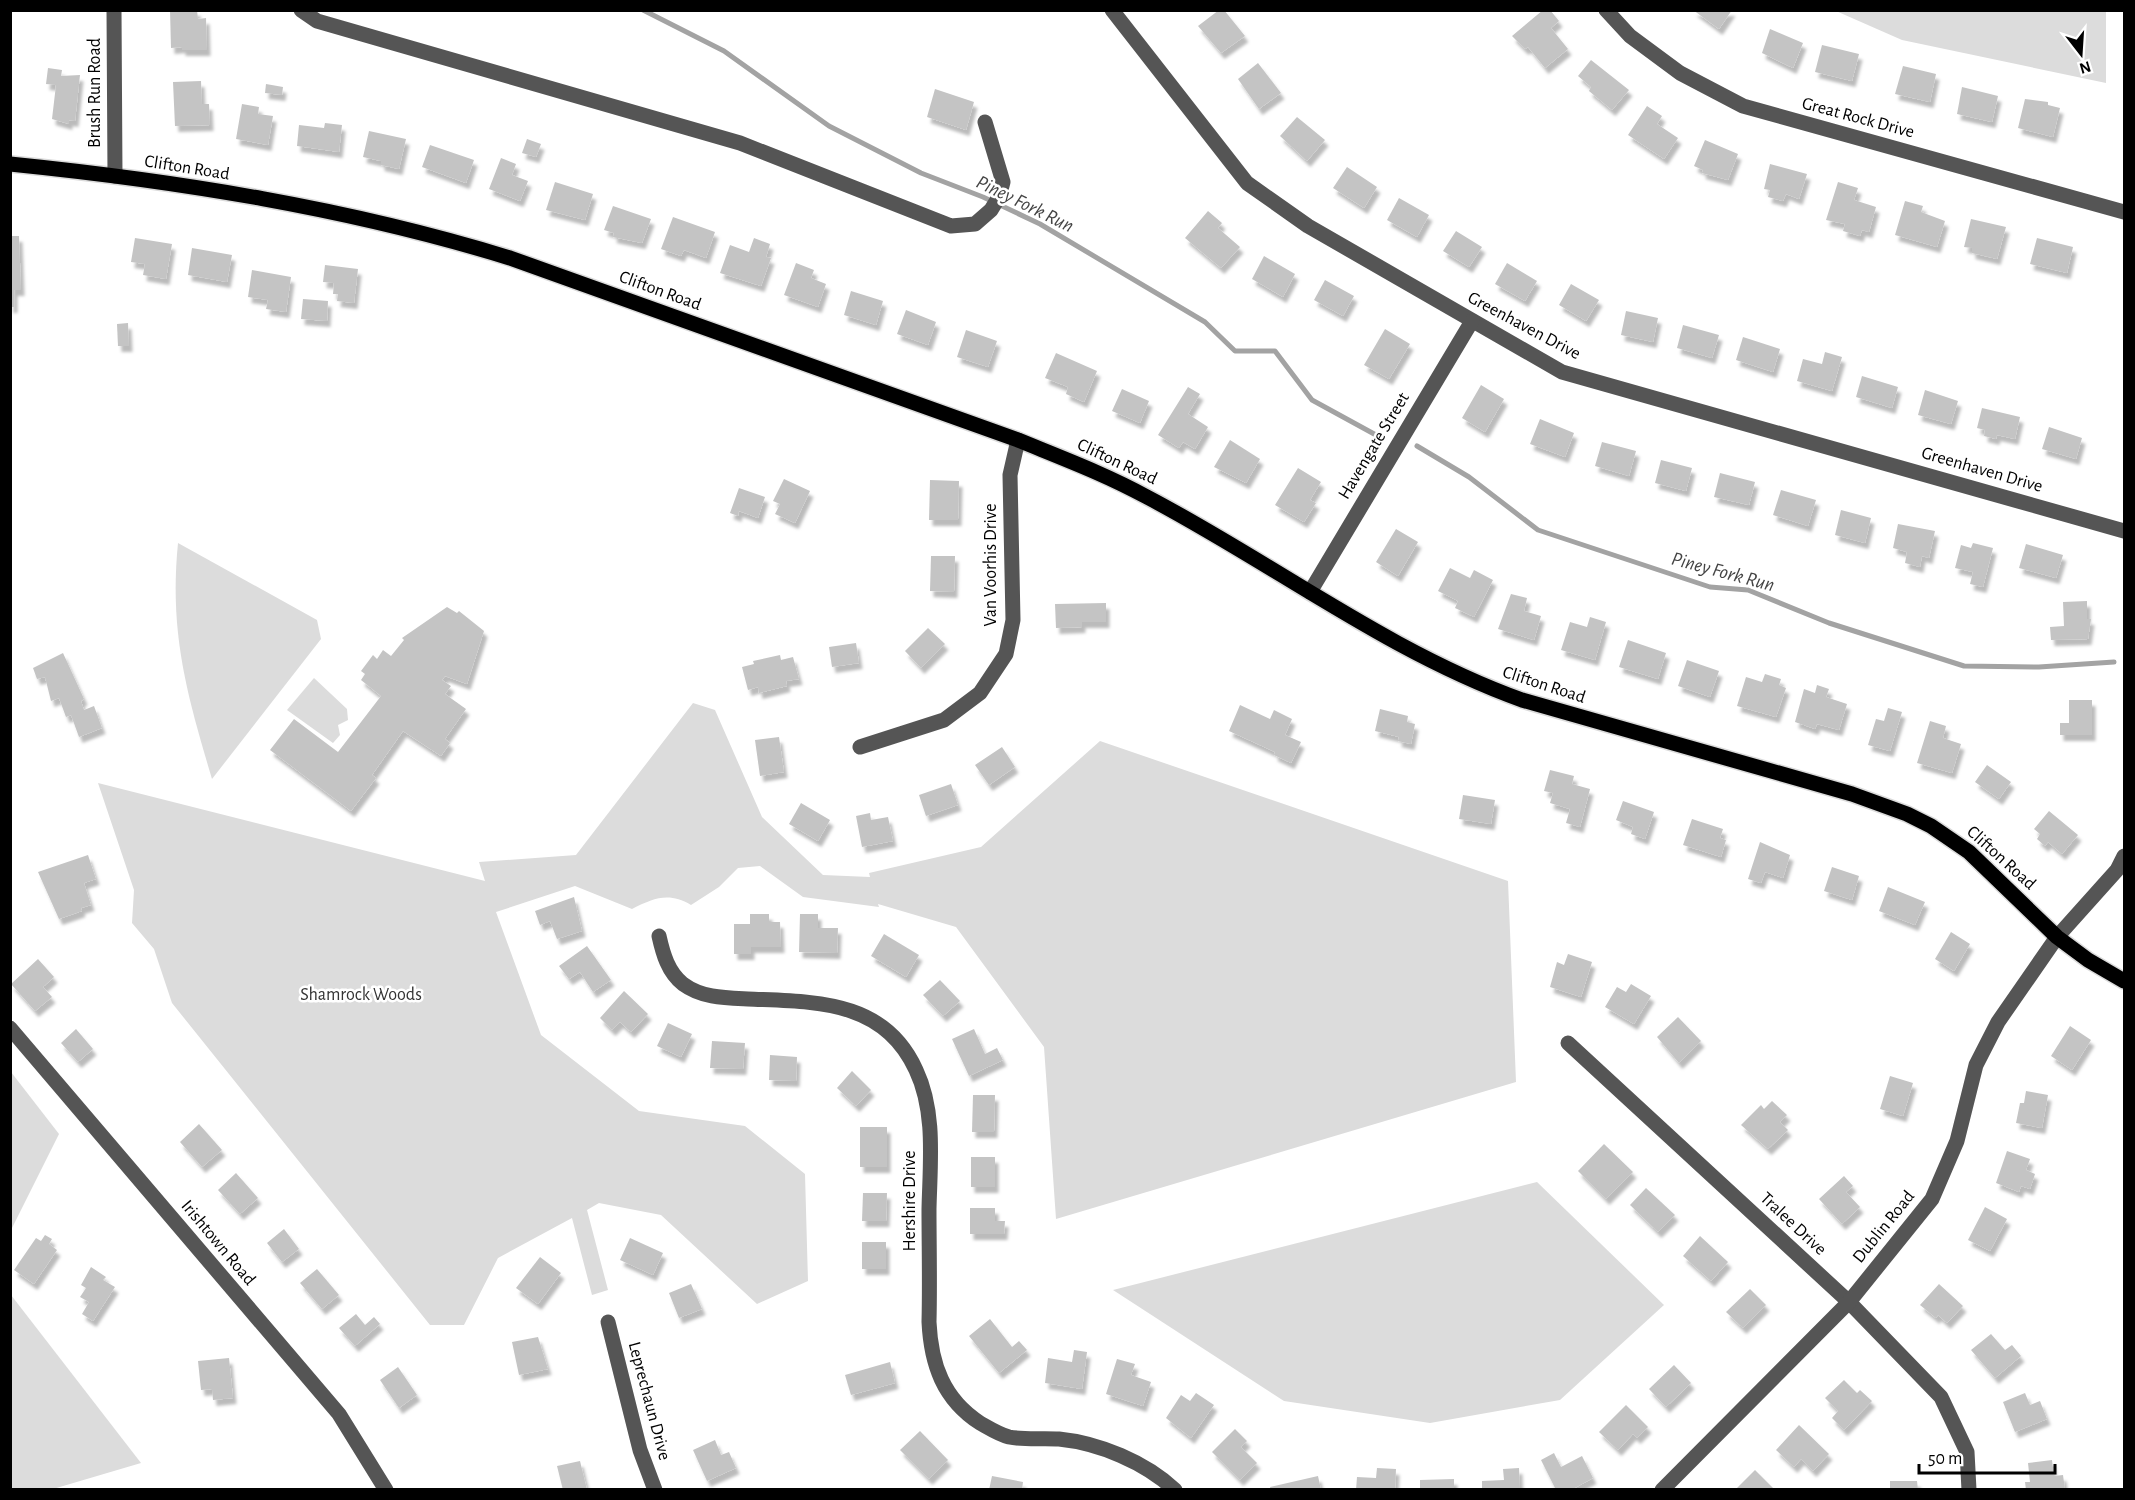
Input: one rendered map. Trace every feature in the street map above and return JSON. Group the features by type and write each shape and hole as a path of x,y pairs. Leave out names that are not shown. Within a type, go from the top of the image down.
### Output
{"main road":[{"name":"Clifton Road","path":"10,164 115,176 316,210 455,241 510,258 1018,440 1125,485 1440,667 1498,692 1852,794 1907,814 1931,826 1969,852 2057,937 2088,960 2124,981"}],"street":[{"name":"Brush Run Road","path":"114,10 115,176"},
{"path":"301,10 317,21 740,143 951,226 975,224 995,204 1003,182 985,122"},
{"name":"Greenhaven Drive","path":"1112,10 1247,183 1308,226 1562,372 2124,531"},
{"name":"Great Rock Drive","path":"1606,10 1630,36 1680,74 1743,106 2124,212"},
{"name":"Havengate Street","path":"1310,592 1472,321"},
{"name":"Van Voorhis Drive","path":"860,747 944,720 980,693 1006,654 1013,620 1010,476 1018,440"},
{"name":"Dublin Road","path":"1662,1490 1849,1302 1932,1199 1957,1141 1976,1065 1998,1022 2057,937 2117,870 2124,856"},
{"name":"Hershire Drive","path":"659,936 668,965 681,982 692,990 720,998 816,1001 836,1004 873,1021 898,1042 916,1069 929,1119 929,1322 930,1344 939,1380 959,1407 995,1432 1009,1437 1060,1440 1097,1447 1136,1464 1174,1490"},
{"name":"Irishtown Road","path":"10,1028 339,1414 386,1490"},
{"name":"Tralee Drive","path":"1568,1043 1849,1302 1941,1397 1966,1452 1969,1490"},
{"name":"Leprechaun Drive","path":"608,1322 640,1450 655,1490"}],"green space":[{"path":"1836,11 2106,11 2106,83 1902,40"},
{"path":"178,543 317,620 321,639 212,779 182,663 176,606"},
{"path":"314,678 347,709 348,720 338,725 340,735 333,743 287,710"},
{"name":"Shamrock Woods","path":"693,703 715,710 762,817 823,875 870,877 869,873 981,847 1100,741 1508,881 1516,1082 1056,1219 1044,1047 956,927 878,904 879,907 803,897 760,866 738,868 719,887 691,905 676,899 662,898 632,909 575,886 496,912 541,1035 639,1111 745,1126 805,1174 808,1281 757,1304 661,1215 599,1203 587,1210 608,1290 592,1295 572,1218 498,1258 464,1325 430,1325 172,1003 154,949 132,923 134,890 98,783 485,881 479,862 576,855"},
{"path":"11,1072 59,1134 11,1230"},
{"path":"1537,1182 1664,1305 1560,1400 1430,1423 1284,1401 1113,1290"},
{"path":"10,1295 141,1463 53,1489 11,1489"}],"building":[{"path":"170,10 197,10 198,19 206,18 207,50 171,48"},
{"path":"1219,10 1224,10 1245,36 1221,53 1198,26"},
{"path":"1543,10 1550,10 1559,21 1551,28 1568,49 1545,68 1528,47 1525,49 1512,36"},
{"path":"1693,10 1732,10 1719,29"},
{"path":"1770,29 1803,43 1793,68 1762,53"},
{"path":"1822,45 1859,54 1852,81 1815,72"},
{"path":"1591,60 1629,90 1612,110 1589,91 1591,87 1578,76"},
{"path":"1258,63 1281,93 1259,109 1238,79"},
{"path":"1903,66 1936,74 1930,102 1895,94"},
{"path":"48,68 62,70 61,76 80,75 75,121 69,120 69,124 52,119 56,85 46,84"},
{"path":"201,81 202,104 209,104 210,125 175,126 173,82"},
{"path":"266,84 283,87 282,95 265,93"},
{"path":"1962,87 1998,96 1992,122 1957,114"},
{"path":"935,89 974,102 966,130 927,117"},
{"path":"2025,99 2048,102 2048,105 2060,108 2053,137 2018,128"},
{"path":"242,104 259,107 258,114 273,116 268,145 236,139"},
{"path":"1647,106 1662,116 1657,124 1678,138 1664,159 1628,135"},
{"path":"1297,117 1325,140 1307,161 1280,136"},
{"path":"325,123 342,125 339,152 297,146 299,125 324,128"},
{"path":"369,131 406,139 399,169 381,165 381,161 363,157"},
{"path":"527,139 541,144 536,157 522,153"},
{"path":"1705,140 1738,154 1728,180 1702,173 1703,170 1694,166"},
{"path":"430,145 474,160 466,183 422,167"},
{"path":"501,158 516,164 512,175 528,181 520,201 489,189"},
{"path":"1770,164 1807,174 1799,199 1786,194 1783,201 1768,197 1770,190 1764,189"},
{"path":"1347,167 1377,187 1364,208 1333,188"},
{"path":"555,182 593,194 585,220 546,210"},
{"path":"1838,182 1858,188 1854,200 1876,207 1869,232 1862,230 1860,236 1843,231 1845,224 1826,220"},
{"path":"1399,198 1429,215 1417,237 1387,220"},
{"path":"1905,201 1923,206 1921,212 1945,221 1937,247 1895,235"},
{"path":"613,206 651,219 642,243 613,237 614,233 604,230"},
{"path":"1208,211 1222,223 1218,228 1240,247 1221,268 1185,238"},
{"path":"673,217 715,232 706,258 684,250 681,256 661,249"},
{"path":"1971,219 2006,227 1997,259 1972,253 1972,248 1964,247"},
{"path":"1456,231 1482,247 1469,267 1443,251"},
{"path":"10,236 19,236 21,290 14,290 14,307 10,307"},
{"path":"135,238 172,244 166,279 143,275 145,264 131,262"},
{"path":"754,238 770,244 766,257 771,258 761,286 720,273 730,245 749,252"},
{"path":"2037,238 2073,247 2067,273 2030,264"},
{"path":"192,248 232,255 227,282 188,275"},
{"path":"1264,256 1295,274 1283,297 1252,279"},
{"path":"796,263 814,270 811,278 826,284 818,307 784,295"},
{"path":"1507,263 1537,281 1525,301 1495,284"},
{"path":"325,265 358,269 354,303 337,301 338,294 333,294 334,283 323,282"},
{"path":"252,270 291,277 286,312 266,309 268,300 248,297"},
{"path":"1325,280 1354,296 1343,316 1314,300"},
{"path":"1571,284 1599,300 1586,321 1559,305"},
{"path":"851,291 883,301 876,325 844,315"},
{"path":"303,299 328,301 327,321 301,319"},
{"path":"906,310 936,322 928,345 897,334"},
{"path":"1626,311 1658,318 1653,342 1621,335"},
{"path":"128,323 129,346 118,346 117,324"},
{"path":"1683,325 1719,335 1712,358 1677,348"},
{"path":"1385,329 1410,344 1389,379 1364,365"},
{"path":"966,330 997,341 988,367 957,357"},
{"path":"1743,337 1780,349 1773,372 1736,360"},
{"path":"1825,352 1842,357 1832,391 1797,381 1803,359 1822,364"},
{"path":"1056,353 1097,371 1084,402 1066,394 1068,387 1045,378"},
{"path":"1862,376 1898,387 1892,408 1856,397"},
{"path":"1481,385 1504,399 1485,432 1462,418"},
{"path":"1188,387 1200,394 1188,414 1208,427 1195,449 1183,442 1179,448 1158,435"},
{"path":"1122,389 1149,401 1140,423 1112,411"},
{"path":"1925,390 1958,401 1951,424 1918,415"},
{"path":"1982,408 2020,417 2015,439 1997,435 1996,439 1984,436 1985,430 1977,428"},
{"path":"1540,419 1574,433 1565,457 1530,444"},
{"path":"2049,427 2082,438 2076,459 2042,449"},
{"path":"1230,440 1260,459 1246,483 1214,467"},
{"path":"1602,442 1636,451 1629,476 1595,466"},
{"path":"1661,460 1692,468 1686,491 1655,483"},
{"path":"1298,468 1321,482 1310,500 1316,503 1304,522 1275,505"},
{"path":"1720,473 1755,482 1749,505 1714,497"},
{"path":"784,479 810,491 795,523 775,514 780,504 773,501"},
{"path":"930,480 959,481 958,520 929,520"},
{"path":"739,488 765,497 758,518 739,511 738,516 730,513"},
{"path":"1781,490 1816,500 1808,526 1773,515"},
{"path":"1841,510 1871,518 1865,543 1835,535"},
{"path":"1898,524 1935,531 1929,558 1922,556 1920,567 1905,563 1907,552 1893,548"},
{"path":"1396,529 1418,542 1398,576 1376,562"},
{"path":"1973,543 1993,548 1983,587 1970,584 1973,572 1955,568 1961,545 1971,548"},
{"path":"2026,544 2063,555 2056,578 2019,568"},
{"path":"931,556 955,556 954,592 930,591"},
{"path":"1450,568 1470,578 1474,570 1493,580 1474,617 1455,608 1458,601 1438,591"},
{"path":"1511,594 1527,598 1524,611 1541,616 1534,640 1498,629"},
{"path":"2087,601 2087,619 2091,619 2088,639 2051,640 2050,627 2064,626 2063,602"},
{"path":"1106,603 1106,622 1082,622 1082,627 1056,628 1055,604"},
{"path":"447,607 457,613 459,611 484,631 467,684 445,676 442,680 451,686 445,694 466,709 445,739 450,743 441,756 403,731 372,775 376,778 351,811 270,750 294,719 338,752 381,696 361,680 365,674 361,671 373,655 377,659 383,650 391,656 404,640 402,638"},
{"path":"1590,617 1606,622 1595,660 1561,650 1570,622 1587,627"},
{"path":"928,628 945,644 921,668 905,651"},
{"path":"1628,640 1666,653 1658,679 1619,667"},
{"path":"856,643 859,663 832,667 829,647"},
{"path":"63,653 84,699 81,701 84,710 94,706 102,728 79,737 71,715 66,717 59,698 51,701 45,677 37,679 33,668"},
{"path":"780,655 781,660 793,657 799,679 786,681 787,686 759,693 758,687 748,690 742,667 754,664 753,661"},
{"path":"1687,660 1719,671 1710,697 1678,686"},
{"path":"1765,674 1781,679 1779,685 1786,688 1776,717 1737,706 1746,677 1762,682"},
{"path":"1817,685 1829,689 1826,697 1847,704 1839,730 1817,724 1815,729 1795,722 1804,689 1815,693"},
{"path":"2069,700 2092,700 2092,735 2060,735 2060,723 2069,723"},
{"path":"1240,705 1270,719 1274,710 1292,719 1285,735 1301,742 1291,763 1274,755 1275,752 1229,731"},
{"path":"1888,708 1902,712 1890,751 1868,745 1876,719 1884,721"},
{"path":"1380,709 1408,716 1407,722 1415,724 1411,744 1398,741 1399,737 1375,731"},
{"path":"1930,721 1946,726 1943,738 1961,744 1952,773 1917,763"},
{"path":"779,737 784,772 760,776 755,740"},
{"path":"1002,747 1015,767 989,785 975,765"},
{"path":"1987,765 2011,782 1999,799 1975,782"},
{"path":"1550,770 1574,776 1572,784 1590,789 1580,827 1566,823 1570,809 1550,803 1553,793 1544,791"},
{"path":"951,784 958,805 926,816 919,795"},
{"path":"1463,795 1495,800 1491,824 1459,819"},
{"path":"1623,801 1654,812 1645,839 1631,834 1633,827 1616,820"},
{"path":"801,803 830,820 818,841 789,824"},
{"path":"2049,811 2078,835 2062,854 2048,842 2045,846 2037,839 2040,834 2034,829"},
{"path":"870,813 871,820 888,817 893,841 862,847 856,816"},
{"path":"1692,819 1723,829 1720,838 1726,840 1721,857 1683,845"},
{"path":"1760,842 1790,855 1783,878 1765,872 1761,883 1748,879"},
{"path":"88,855 96,879 84,883 91,905 81,908 82,911 59,919 38,872"},
{"path":"1832,867 1859,876 1852,900 1824,891"},
{"path":"1888,887 1925,902 1915,925 1879,911"},
{"path":"574,897 582,931 557,939 550,921 540,925 535,911"},
{"path":"750,914 769,914 769,922 780,922 781,947 751,947 751,954 734,954 734,924 750,924"},
{"path":"800,914 818,914 818,928 838,928 837,953 799,952"},
{"path":"1951,932 1970,944 1954,971 1935,959"},
{"path":"884,934 919,955 906,977 871,956"},
{"path":"587,946 611,980 593,992 580,972 569,979 559,966"},
{"path":"1568,954 1592,962 1581,997 1550,987 1557,962 1564,965"},
{"path":"38,959 54,977 43,987 52,997 35,1011 11,984"},
{"path":"940,980 960,1001 943,1016 923,995"},
{"path":"1631,984 1651,996 1634,1024 1605,1007 1617,987 1626,992"},
{"path":"624,991 648,1014 631,1032 620,1022 612,1030 600,1018"},
{"path":"1678,1017 1701,1041 1679,1063 1657,1037"},
{"path":"668,1023 692,1034 681,1057 657,1046"},
{"path":"2070,1026 2091,1040 2072,1070 2051,1056"},
{"path":"76,1029 93,1049 78,1062 61,1043"},
{"path":"974,1029 985,1054 997,1048 1003,1060 969,1076 952,1039"},
{"path":"712,1041 745,1043 743,1069 710,1068"},
{"path":"770,1055 797,1057 796,1081 769,1080"},
{"path":"852,1071 871,1090 856,1106 837,1088"},
{"path":"1890,1076 1913,1083 1903,1116 1880,1109"},
{"path":"2026,1091 2048,1095 2042,1128 2016,1123 2020,1103 2024,1103"},
{"path":"973,1095 995,1095 994,1132 972,1132"},
{"path":"1772,1101 1787,1115 1780,1122 1788,1130 1768,1149 1741,1125 1761,1105 1764,1109"},
{"path":"199,1124 222,1150 202,1167 180,1142"},
{"path":"860,1127 887,1127 887,1167 860,1167"},
{"path":"1604,1144 1633,1172 1606,1199 1578,1171"},
{"path":"2007,1151 2030,1159 2026,1170 2035,1174 2030,1189 2021,1186 2019,1192 1996,1183"},
{"path":"971,1157 995,1157 995,1187 971,1187"},
{"path":"236,1173 258,1198 240,1214 218,1190"},
{"path":"1844,1176 1853,1186 1846,1192 1860,1207 1842,1224 1819,1199"},
{"path":"1646,1188 1675,1215 1658,1232 1630,1205"},
{"path":"863,1193 887,1193 886,1221 862,1221"},
{"path":"1985,1207 2007,1219 1990,1251 1968,1240"},
{"path":"970,1208 995,1208 995,1221 1005,1221 1004,1234 970,1234"},
{"path":"284,1229 299,1249 282,1262 267,1243"},
{"path":"45,1235 52,1239 49,1244 57,1250 34,1284 14,1270 36,1238 41,1241"},
{"path":"1700,1236 1728,1262 1711,1281 1683,1256"},
{"path":"630,1238 663,1253 653,1275 620,1260"},
{"path":"862,1242 886,1242 886,1269 862,1269"},
{"path":"540,1257 561,1273 538,1304 516,1288"},
{"path":"91,1267 106,1277 103,1280 115,1287 93,1321 82,1314 89,1302 80,1297 86,1288 81,1285"},
{"path":"317,1269 339,1295 322,1309 300,1283"},
{"path":"691,1284 702,1309 679,1318 669,1293"},
{"path":"1939,1284 1963,1306 1947,1323 1938,1315 1936,1318 1920,1305"},
{"path":"1750,1289 1766,1305 1743,1328 1726,1312"},
{"path":"356,1314 365,1325 374,1317 380,1324 355,1346 339,1328"},
{"path":"990,1319 1012,1347 1019,1341 1027,1350 999,1373 969,1336"},
{"path":"1991,1334 2005,1350 2012,1345 2021,1356 1995,1378 1971,1350"},
{"path":"538,1337 548,1369 519,1375 512,1342"},
{"path":"1074,1350 1087,1352 1082,1389 1045,1383 1048,1358 1072,1362"},
{"path":"229,1358 233,1398 213,1400 212,1389 201,1390 198,1361"},
{"path":"1117,1359 1135,1364 1131,1375 1151,1382 1143,1406 1106,1394"},
{"path":"890,1362 895,1383 851,1395 845,1375"},
{"path":"1674,1365 1691,1383 1666,1407 1649,1389"},
{"path":"398,1367 417,1395 399,1408 380,1380"},
{"path":"1844,1380 1857,1393 1860,1390 1872,1401 1844,1430 1832,1418 1838,1411 1825,1398"},
{"path":"1196,1393 1214,1405 1191,1438 1166,1418 1181,1395 1190,1401"},
{"path":"2025,1393 2030,1405 2040,1401 2047,1419 2015,1432 2003,1402"},
{"path":"1626,1405 1648,1427 1637,1438 1633,1434 1618,1450 1599,1432"},
{"path":"1799,1425 1829,1454 1813,1471 1801,1459 1794,1467 1776,1450"},
{"path":"1235,1429 1247,1441 1241,1447 1257,1463 1240,1480 1212,1452"},
{"path":"920,1431 948,1460 929,1479 900,1450"},
{"path":"715,1440 721,1455 729,1452 736,1468 707,1481 693,1450"},
{"path":"1554,1453 1561,1467 1582,1456 1593,1478 1571,1490 1556,1490 1541,1460"},
{"path":"2052,1460 2054,1476 2063,1475 2065,1490 2026,1490 2025,1482 2030,1482 2028,1463"},
{"path":"580,1461 587,1490 563,1490 557,1466"},
{"path":"1377,1468 1396,1469 1395,1490 1356,1490 1357,1477 1376,1478"},
{"path":"1519,1468 1520,1490 1482,1490 1482,1481 1504,1480 1503,1469"},
{"path":"1755,1470 1773,1488 1735,1490"},
{"path":"992,1476 1023,1482 1022,1490 989,1490"},
{"path":"1318,1476 1321,1490 1271,1490 1270,1487"},
{"path":"1454,1479 1454,1490 1420,1490 1420,1480"},
{"path":"1890,1481 1917,1481 1918,1490 1890,1490"}],"waterway":[{"name":"Piney Fork Run","path":"643,10 724,51 829,126 921,173 983,197 1040,224 1205,322 1235,351 1275,351 1312,400 1376,435"},
{"name":"Piney Fork Run","path":"1417,446 1469,477 1538,530 1710,587 1748,590 1829,623 1964,666 2039,667 2114,662"}]}
